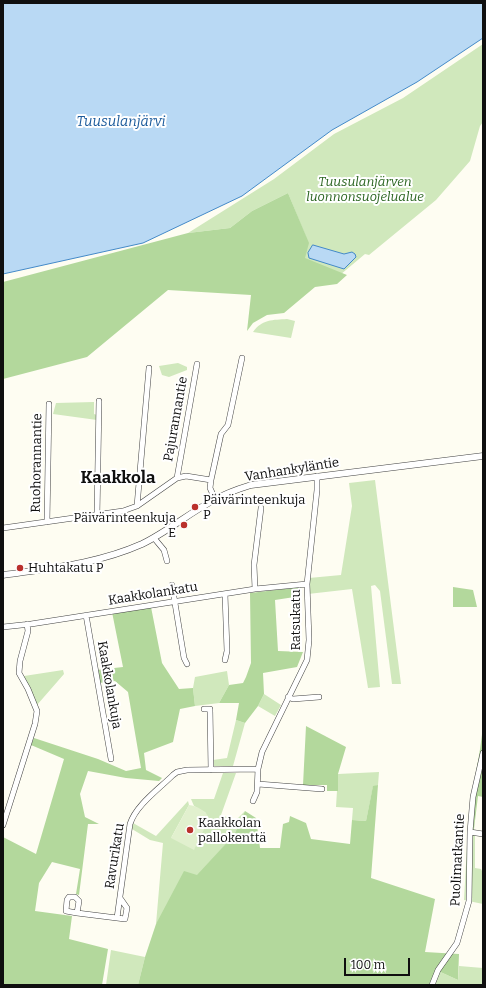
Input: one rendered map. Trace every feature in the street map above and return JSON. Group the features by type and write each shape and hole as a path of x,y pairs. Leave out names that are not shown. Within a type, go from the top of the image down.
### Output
{"street":[{"path":"215,499 210,488 211,480 221,434 228,425 242,358"},
{"name":"Pajurannantie","path":"177,478 197,364"},
{"path":"138,506 148,368"},
{"path":"97,516 99,401"},
{"name":"Ruohorannantie","path":"47,522 50,404"},
{"name":"Vanhankyläntie","path":"3,575 98,560 115,555 154,538 215,499 228,493 251,486 317,476 483,456"},
{"path":"3,528 97,516 123,511 138,506 177,478 186,476 211,480"},
{"name":"Ratsukatu","path":"253,801 257,792 258,770 264,747 307,660 309,640 307,584 318,490 317,476"},
{"path":"255,589 254,564 261,508"},
{"path":"154,538 164,550 167,561"},
{"name":"Kaakkolankatu","path":"3,627 255,589 307,584"},
{"path":"172,585 184,658 187,664"},
{"path":"225,594 227,651 225,660"},
{"name":"Kaakkolankuja","path":"86,615 111,759"},
{"path":"3,825 36,724 37,711 28,689 19,674 20,661 28,631 27,624"},
{"path":"288,697 293,699 318,697"},
{"path":"204,709 210,709 211,770"},
{"name":"Puolimatkantie","path":"432,985 438,970 457,943 463,925 468,901 470,832 473,797 483,753"},
{"name":"Ravurikatu","path":"120,898 127,908 125,920 117,918 130,824 134,814 177,772 187,770 258,770"},
{"path":"258,784 322,789"},
{"path":"470,832 483,834"},
{"path":"77,913 117,918"}],"green space":[{"name":"Tuusulanjärven luonnonsuojelualue","path":"483,44 483,122 480,126 470,161 436,200 369,255 365,254 340,275 302,264 306,237 288,193 252,211 230,228 188,233 274,179 334,134 403,98"},
{"path":"288,193 309,243 305,258 347,275 337,284 315,287 284,313 267,315 253,323 247,331 251,295 168,290 87,357 3,379 3,282 188,233 230,228 252,211"},
{"path":"287,319 295,321 291,338 253,332 264,322"},
{"path":"178,363 187,367 187,370 169,377 162,375 159,366"},
{"path":"94,402 94,414 97,415 97,420 53,414 56,403"},
{"path":"375,480 401,684 392,684 380,591 375,585 371,586 380,687 368,688 352,589 308,594 309,578 341,575 352,506 349,483"},
{"path":"301,587 301,596 275,600 278,651 303,652 297,667 263,673 264,694 258,706 245,723 236,720 239,703 219,703 229,685 243,683 251,663 250,593"},
{"path":"453,587 473,590 477,607 453,607"},
{"path":"151,607 162,663 179,689 193,688 195,706 180,709 173,742 144,753 146,770 162,778 159,781 126,778 88,771 80,794 85,817 99,824 88,824 79,895 76,894 80,869 52,862 39,883 35,911 72,916 69,939 108,949 102,985 4,985 3,837 36,854 64,759 31,745 34,738 98,759 126,771 141,768 128,692 115,681 99,683 97,670 123,667 112,612"},
{"path":"63,670 64,674 37,705 24,676"},
{"path":"227,671 229,685 219,703 195,706 193,688 195,677"},
{"path":"264,694 281,705 275,716 258,706"},
{"path":"236,720 245,723 233,766 214,766 213,760 227,758"},
{"path":"483,722 483,797 478,796 474,829 468,827 469,814"},
{"path":"306,726 346,747 338,774 338,791 327,791 327,785 303,785"},
{"path":"379,772 378,785 373,787 366,821 352,820 353,808 336,807 338,774"},
{"path":"223,773 236,773 221,815 236,820 245,811 234,835 156,924 163,843 150,840 132,829 133,823 156,836 188,801 189,805 171,838 206,813 194,806 191,799 214,799"},
{"path":"378,785 371,878 435,899 425,952 459,954 458,980 436,970 429,985 138,985 145,957 156,924 184,871 197,875 234,835 245,811 256,818 260,848 280,848 283,824 289,822 290,816 306,823 311,839 350,844 352,820 366,821 373,786"},
{"name":"Kaakkolan pallokenttä","path":"189,805 201,809 209,819 194,850 171,838"},
{"path":"468,827 474,829 475,834 475,868 481,869 483,873 483,904 464,900"},
{"path":"111,950 145,957 138,985 106,985"},
{"path":"459,966 483,968 483,985 429,985 436,970 458,980"}],"water":[{"name":"Tuusulanjärvi","path":"3,3 483,3 483,38 417,82 332,130 242,196 143,243 3,274"},
{"path":"313,245 344,254 352,252 356,257 344,269 309,258 308,253"}],"place":[{"name":"Päivärinteenkuja P","path":"195,507"},
{"name":"Päivärinteenkuja E","path":"184,525"},
{"name":"Huhtakatu P","path":"20,568"},
{"name":"Kaakkolan pallokenttä","path":"190,830"}],"district":[{"name":"Kaakkola","path":"118,478"}]}
